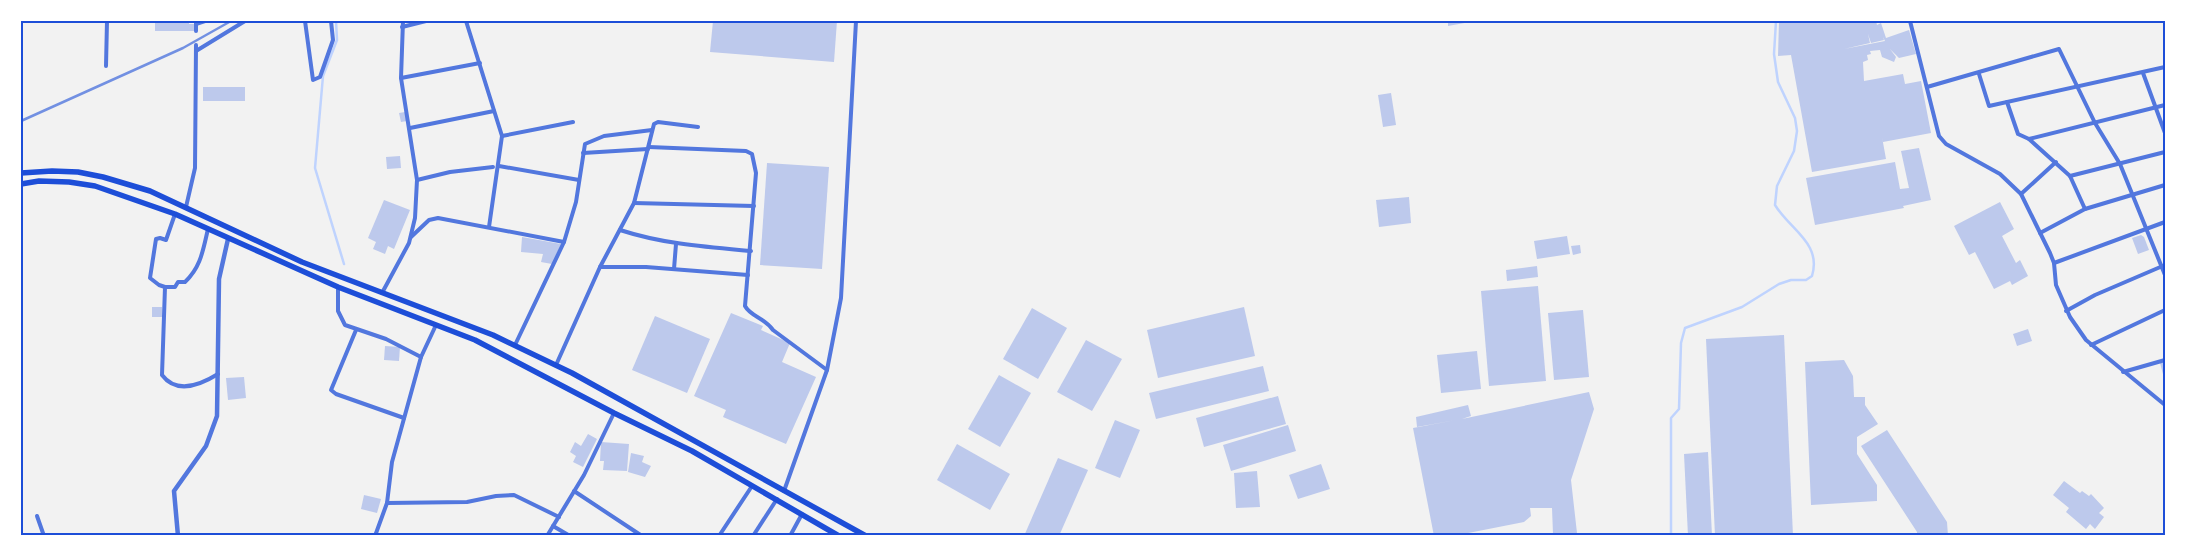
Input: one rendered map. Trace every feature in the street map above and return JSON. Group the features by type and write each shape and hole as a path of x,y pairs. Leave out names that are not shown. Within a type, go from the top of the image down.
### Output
{"highway":[{"path":"21,173 52,170 103,177 150,191 302,262 515,345 866,536"},
{"path":"21,184 39,181 69,182 95,186 175,214 338,287 475,340 614,413 692,451 838,536"},
{"path":"299,270 302,262"},
{"path":"777,499 784,492"}],"street":[{"path":"106,66 107,21"},
{"path":"196,31 196,23 204,21"},
{"path":"196,50 245,21"},
{"path":"305,21 313,80 320,77 333,40 331,21"},
{"path":"382,293 411,237 416,218 417,180 402,78 403,21"},
{"path":"402,27 426,21"},
{"path":"466,21 502,136 500,166 489,227"},
{"path":"784,492 827,370 841,298 856,21"},
{"path":"1910,21 1939,136 1946,144 2000,174 2021,194 2054,263 2056,285 2066,311 2091,345 2165,405"},
{"path":"186,207 195,168 196,45"},
{"path":"1927,88 2058,49 2061,51 2095,123 2120,164 2165,276"},
{"path":"402,78 480,62"},
{"path":"1978,74 1989,106 2165,67"},
{"path":"2142,73 2165,133"},
{"path":"2007,102 2018,134 2030,139 2070,176 2085,209"},
{"path":"2030,139 2165,105"},
{"path":"410,128 494,111"},
{"path":"502,136 573,122"},
{"path":"556,366 600,267 634,204 652,130 657,122 698,127"},
{"path":"515,345 564,242 576,202 585,144 590,140 604,136 652,130"},
{"path":"583,154 649,148 750,152 753,157 756,173 751,251 745,303 748,311 768,322 774,330 827,370"},
{"path":"2070,176 2165,152"},
{"path":"2021,194 2056,162"},
{"path":"500,166 580,180"},
{"path":"417,180 450,172 493,167"},
{"path":"2040,233 2085,209 2165,186"},
{"path":"634,204 754,206"},
{"path":"175,214 166,240 156,239 150,278 159,285 175,287 178,282 185,282 190,277 201,262 208,229"},
{"path":"411,237 429,220 438,218 564,242"},
{"path":"2054,263 2165,222"},
{"path":"620,230 653,240 676,244 751,251"},
{"path":"178,536 173,494 206,446 217,416 219,279 228,239"},
{"path":"674,269 676,244"},
{"path":"2066,311 2095,295 2162,265"},
{"path":"600,267 674,269 748,275"},
{"path":"165,287 162,375 166,380 192,387 218,374"},
{"path":"338,287 338,311 341,320 356,330 386,339 421,357"},
{"path":"2091,345 2165,310"},
{"path":"375,536 387,503 392,462 421,357 436,325"},
{"path":"356,330 331,388 332,391 404,418"},
{"path":"2123,372 2165,360"},
{"path":"547,536 584,475 614,413"},
{"path":"719,536 752,486"},
{"path":"574,491 642,536"},
{"path":"387,503 467,502 496,496 514,495 559,517"},
{"path":"753,536 777,499"},
{"path":"790,536 802,514"},
{"path":"37,516 44,536"},
{"path":"553,526 570,536"}],"building":[{"path":"155,21 189,21 189,24 195,24 195,31 155,31"},
{"path":"713,21 837,21 834,62 710,52"},
{"path":"1448,21 1470,21 1470,22 1448,26"},
{"path":"1779,21 1865,21 1865,23 1876,21 1877,25 1881,23 1886,38 1909,30 1916,54 1899,58 1890,49 1896,57 1894,62 1882,57 1880,50 1870,51 1871,54 1867,55 1868,60 1863,62 1864,81 1903,74 1905,84 1921,81 1931,133 1883,142 1882,137 1886,159 1812,172 1791,55 1778,56","holes":["1868,34 1871,43 1884,40 1883,37 1885,41 1844,49 1870,43"]},
{"path":"203,87 245,87 245,101 203,101"},
{"path":"1391,93 1396,125 1383,127 1378,95"},
{"path":"405,112 407,121 401,122 399,113"},
{"path":"1919,148 1931,200 1903,206 1904,208 1815,225 1806,178 1895,162 1900,189 1909,188 1901,151"},
{"path":"400,156 401,168 387,169 386,157"},
{"path":"767,163 829,167 822,269 760,265"},
{"path":"1409,197 1411,223 1379,227 1376,200"},
{"path":"384,200 410,210 394,249 388,246 385,254 373,249 376,242 368,238"},
{"path":"2000,202 2014,229 2002,236 2016,263 2020,260 2028,276 2012,285 2010,281 1994,289 1975,252 1969,255 1954,226"},
{"path":"2141,235 2144,237 2149,250 2138,254 2132,238"},
{"path":"1567,236 1570,254 1537,259 1534,241"},
{"path":"522,237 561,244 552,264 541,262 543,254 521,252"},
{"path":"1580,245 1581,253 1573,255 1571,246"},
{"path":"1537,266 1538,277 1507,281 1506,270"},
{"path":"1538,286 1546,381 1489,386 1481,291"},
{"path":"152,307 162,307 162,317 152,317"},
{"path":"1244,307 1255,356 1158,378 1147,330"},
{"path":"1032,308 1067,328 1038,379 1003,359"},
{"path":"1583,310 1589,377 1554,380 1548,313"},
{"path":"731,313 763,326 761,330 790,343 782,362 816,377 786,444 723,417 726,410 694,396"},
{"path":"655,316 710,339 687,393 632,370"},
{"path":"2028,329 2032,341 2017,346 2013,334"},
{"path":"1784,335 1793,536 1715,536 1706,339"},
{"path":"1086,340 1122,359 1092,411 1057,392"},
{"path":"385,346 400,347 399,361 384,360"},
{"path":"1477,351 1481,389 1441,393 1437,355"},
{"path":"1844,360 1853,376 1854,397 1865,397 1865,405 1878,424 1857,437 1857,454 1877,485 1877,501 1811,505 1805,362"},
{"path":"2165,362 2165,378 2164,378 2160,363"},
{"path":"1263,366 1269,391 1156,419 1149,393"},
{"path":"999,375 1031,393 1000,447 968,429"},
{"path":"244,377 246,398 228,400 226,378"},
{"path":"1589,392 1594,409 1571,480 1577,533 1553,534 1552,508 1530,508 1531,516 1524,522 1453,536 1434,536 1413,428 1456,420 1417,427 1416,417 1468,405 1471,416 1462,419"},
{"path":"1278,396 1286,424 1204,447 1196,418"},
{"path":"1115,420 1140,430 1120,478 1095,468"},
{"path":"1288,425 1296,451 1231,471 1223,445"},
{"path":"1887,430 1947,522 1948,536 1917,536 1917,532 1861,446"},
{"path":"588,434 597,439 583,467 573,462 576,456 570,452 575,442 581,446"},
{"path":"601,442 629,444 627,471 603,470 604,461 600,461"},
{"path":"957,444 1010,474 990,510 937,480"},
{"path":"1708,452 1712,536 1688,536 1684,454"},
{"path":"631,453 644,456 642,462 651,466 645,477 628,472"},
{"path":"1058,458 1088,470 1059,536 1024,536"},
{"path":"1321,464 1330,489 1298,499 1289,475"},
{"path":"1257,471 1260,507 1236,508 1234,473"},
{"path":"2064,481 2080,493 2082,491 2089,496 2091,494 2104,508 2099,513 2104,517 2095,529 2090,524 2086,529 2066,512 2069,508 2053,495"},
{"path":"364,495 381,499 377,513 361,509"}],"waterway":[{"path":"336,21 337,40 323,76 315,168 344,264"},
{"path":"1671,536 1671,418 1679,409 1681,343 1685,328 1742,307 1779,284 1791,280 1806,280 1812,276 1814,264 1809,246 1775,205 1777,186 1794,151 1797,131 1795,118 1778,82 1774,54 1776,21"}],"railway":[{"path":"21,121 183,48 231,21"}]}
